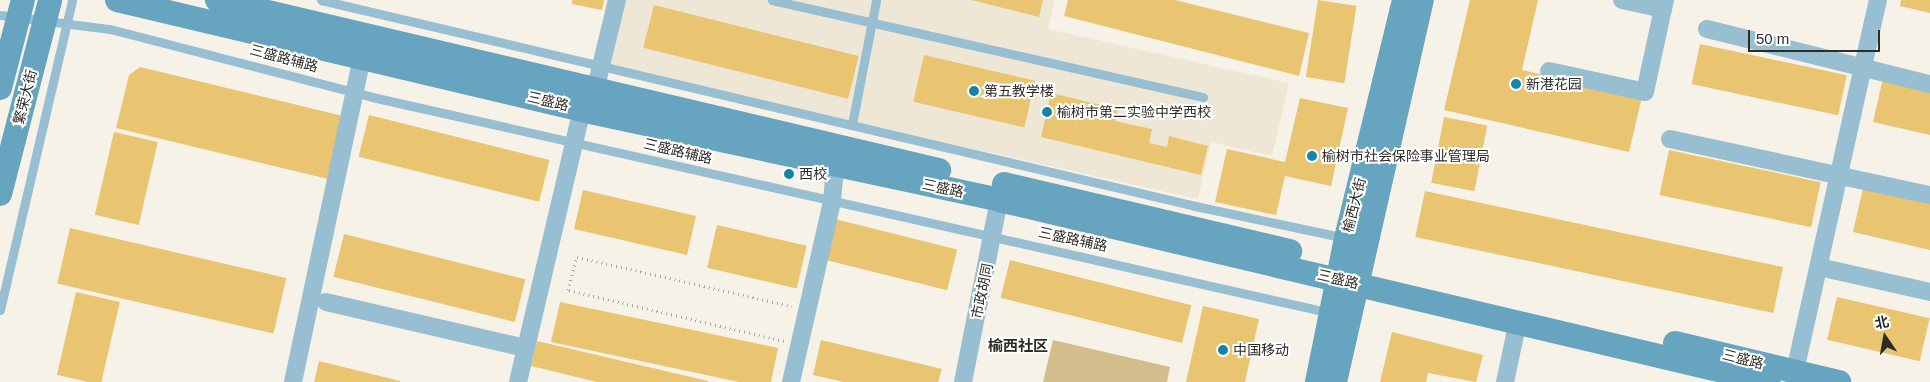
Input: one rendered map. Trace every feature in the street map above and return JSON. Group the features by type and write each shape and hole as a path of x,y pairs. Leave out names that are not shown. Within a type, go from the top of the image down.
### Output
{"main road":[{"name":"三盛路","path":"116,0 365,46 598,77 1349,274 1518,321 1769,382"},
{"name":"三盛路","path":"217,0 586,111 1349,274 1839,382"},
{"name":"榆西大街","path":"1357,240 1404,0"},
{"name":"榆西大街","path":"1335,382 1341,315 1349,274 1422,0"},
{"name":"繁荣大街","path":"0,88 14,11"},
{"name":"繁荣大街","path":"0,194 54,14"},
{"name":"榆西大街","path":"1317,382 1341,315"}],"street":[{"path":"518,382 573,141 598,77 617,0"},
{"path":"1549,70 1645,92 1664,5 1622,0"},
{"path":"1796,371 1878,0"},
{"path":"1707,29 1930,84"},
{"path":"293,382 365,46"},
{"path":"1670,139 1930,195"},
{"path":"791,382 801,345 807,310 832,201 835,164"},
{"name":"市政胡同","path":"963,382 1000,200"},
{"path":"1818,267 1930,292"},
{"path":"326,302 526,348"},
{"path":"1505,382 1518,321"}],"lane":[{"path":"0,310 54,14 72,0"},
{"path":"321,0 598,77 852,124 1357,240"},
{"path":"772,0 870,24 1203,97"},
{"path":"852,124 876,0"},
{"name":"三盛路辅路","path":"14,11 54,14 208,52 356,92 1341,315"}],"path":[{"path":"801,345 568,290 577,257 807,310"}],"shaded area":[{"name":"榆树市第二实验中学西校","path":"621,0 1055,0 1048,29 1289,83 1272,156 1211,142 1198,199 605,66"},
{"path":"1053,340 1170,367 1167,382 1043,382"}],"building":[{"path":"572,0 604,0 602,10 572,4"},
{"path":"971,0 1043,0 1039,17"},
{"path":"1068,0 1175,0 1309,33 1299,76 1064,16"},
{"path":"1318,0 1357,6 1344,83 1306,77"},
{"name":"新港花园","path":"1470,0 1538,0 1522,70 1642,97 1629,152 1444,110"},
{"path":"1901,0 1930,0 1930,13 1900,6"},
{"path":"654,5 859,56 848,99 643,48"},
{"path":"1700,44 1847,75 1838,115 1691,84"},
{"name":"第五教学楼","path":"924,55 1035,81 1024,127 913,102"},
{"path":"140,67 343,116 328,179 116,128 129,75"},
{"path":"1883,78 1930,89 1930,135 1873,122"},
{"path":"1051,93 1118,109 1115,121 1152,129 1149,143 1167,147 1169,136 1208,146 1201,175 1041,137"},
{"name":"榆树市社会保险事业管理局","path":"1300,98 1348,108 1331,186 1285,176 1276,215 1215,202 1227,149 1285,162"},
{"path":"369,115 549,160 539,202 359,157"},
{"path":"1444,117 1487,125 1474,191 1431,183"},
{"path":"114,132 158,142 139,225 95,215"},
{"path":"1669,150 1821,182 1811,227 1659,195"},
{"path":"1863,188 1930,204 1930,250 1853,232"},
{"path":"583,190 696,216 687,255 574,229"},
{"path":"1425,191 1783,267 1773,313 1415,237"},
{"path":"835,219 957,249 947,290 825,260"},
{"path":"717,225 807,246 797,289 707,268"},
{"path":"70,228 286,278 273,333 57,284"},
{"path":"344,234 525,279 515,322 333,277"},
{"path":"1010,260 1191,305 1182,343 1001,298"},
{"path":"76,292 120,302 101,382 88,382 57,375"},
{"path":"1837,297 1930,318 1920,361 1827,340"},
{"path":"560,302 778,348 771,382 739,382 551,342"},
{"name":"中国移动","path":"1203,306 1259,319 1245,382 1186,382"},
{"path":"1392,332 1483,355 1476,382 1428,373 1426,382 1380,382"},
{"path":"821,340 942,369 938,382 844,382 813,375"},
{"path":"537,341 708,382 597,382 531,366"},
{"path":"319,361 400,381 400,382 314,382"}],"place":[{"name":"新港花园","path":"1516,84"},
{"name":"第五教学楼","path":"974,91"},
{"name":"榆树市第二实验中学西校","path":"1047,112"},
{"name":"榆树市社会保险事业管理局","path":"1312,156"},
{"name":"西校","path":"789,174"},
{"name":"中国移动","path":"1223,350"}],"district":[{"name":"榆西社区","path":"1018,346"}]}
